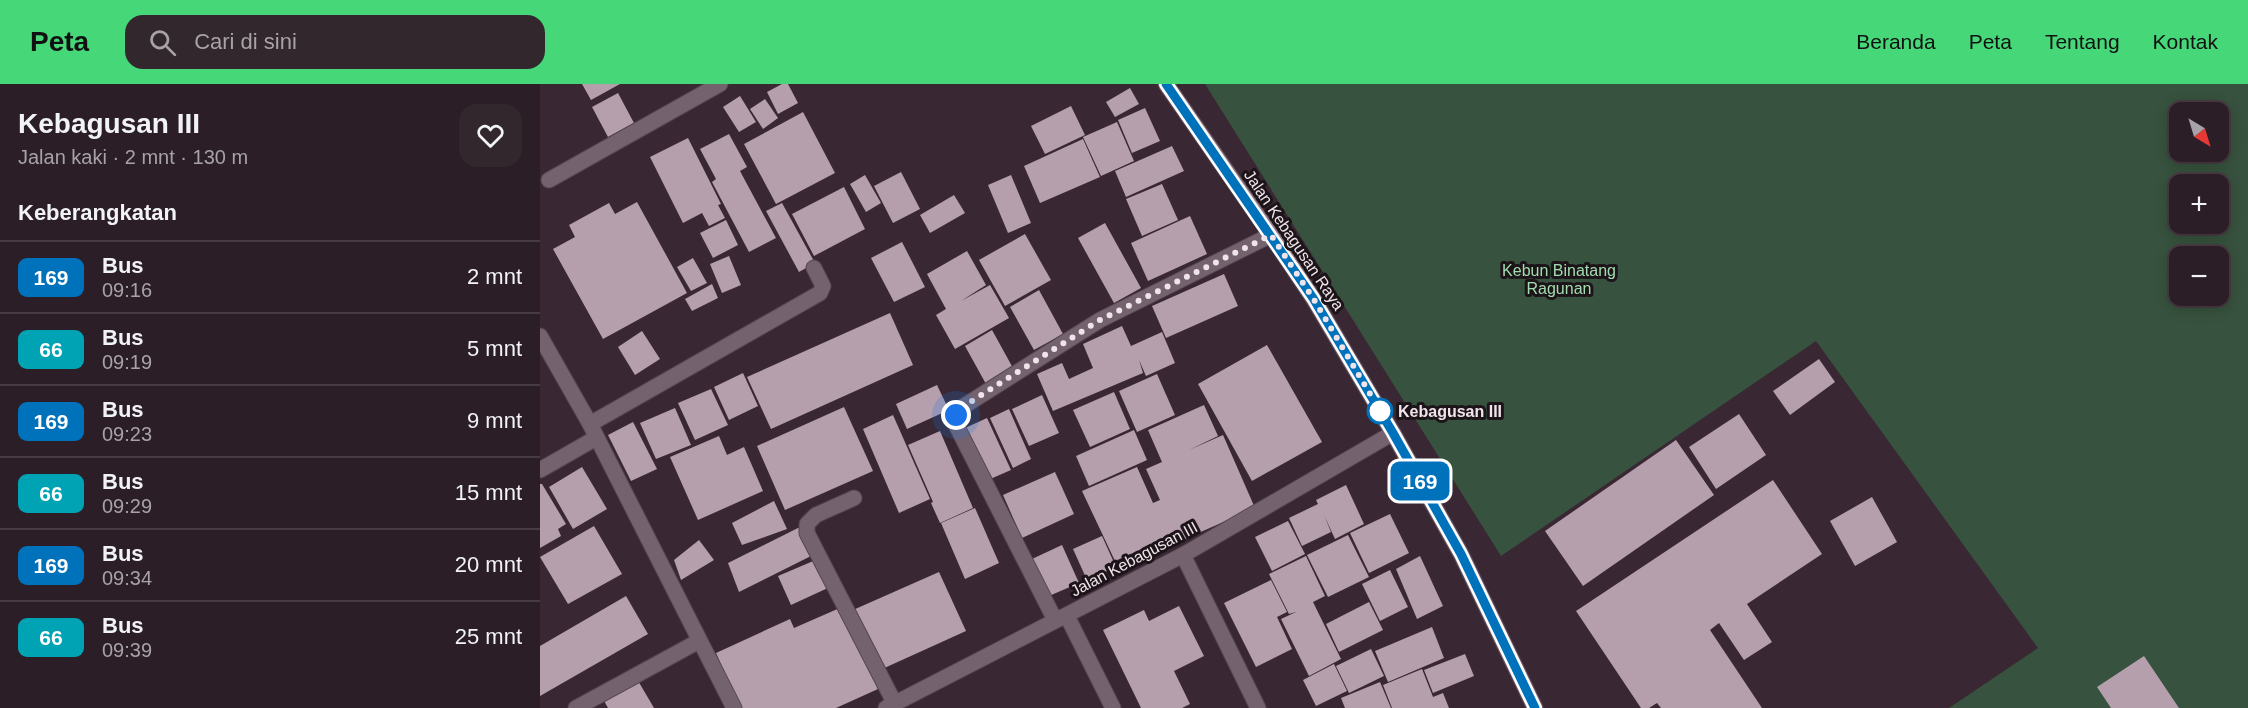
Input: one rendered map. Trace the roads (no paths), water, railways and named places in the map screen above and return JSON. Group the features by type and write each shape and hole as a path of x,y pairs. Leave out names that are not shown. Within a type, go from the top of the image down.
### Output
{"main road":[{"name":"Jalan Kebagusan Raya","path":"1166,84 1313,298 1393,433 1461,554 1535,708"}],"street":[{"path":"549,180 714,85"},
{"path":"1113,708 1061,618 956,425 956,415 964,406 1100,320 1271,235"},
{"path":"540,470 593,431 820,293 823,286 814,268"},
{"path":"540,336 593,431 734,708"},
{"name":"Jalan Kebagusan III","path":"891,706 1183,555 1393,433"},
{"path":"854,498 816,515 807,524 807,533 891,706"},
{"path":"1183,555 1258,708"},
{"path":"576,708 699,641"}],"place":[{"name":"Kebagusan III","path":"1380,411"}],"park label":[{"name":"Kebun Binatang Ragunan","path":"1559,279"}]}
